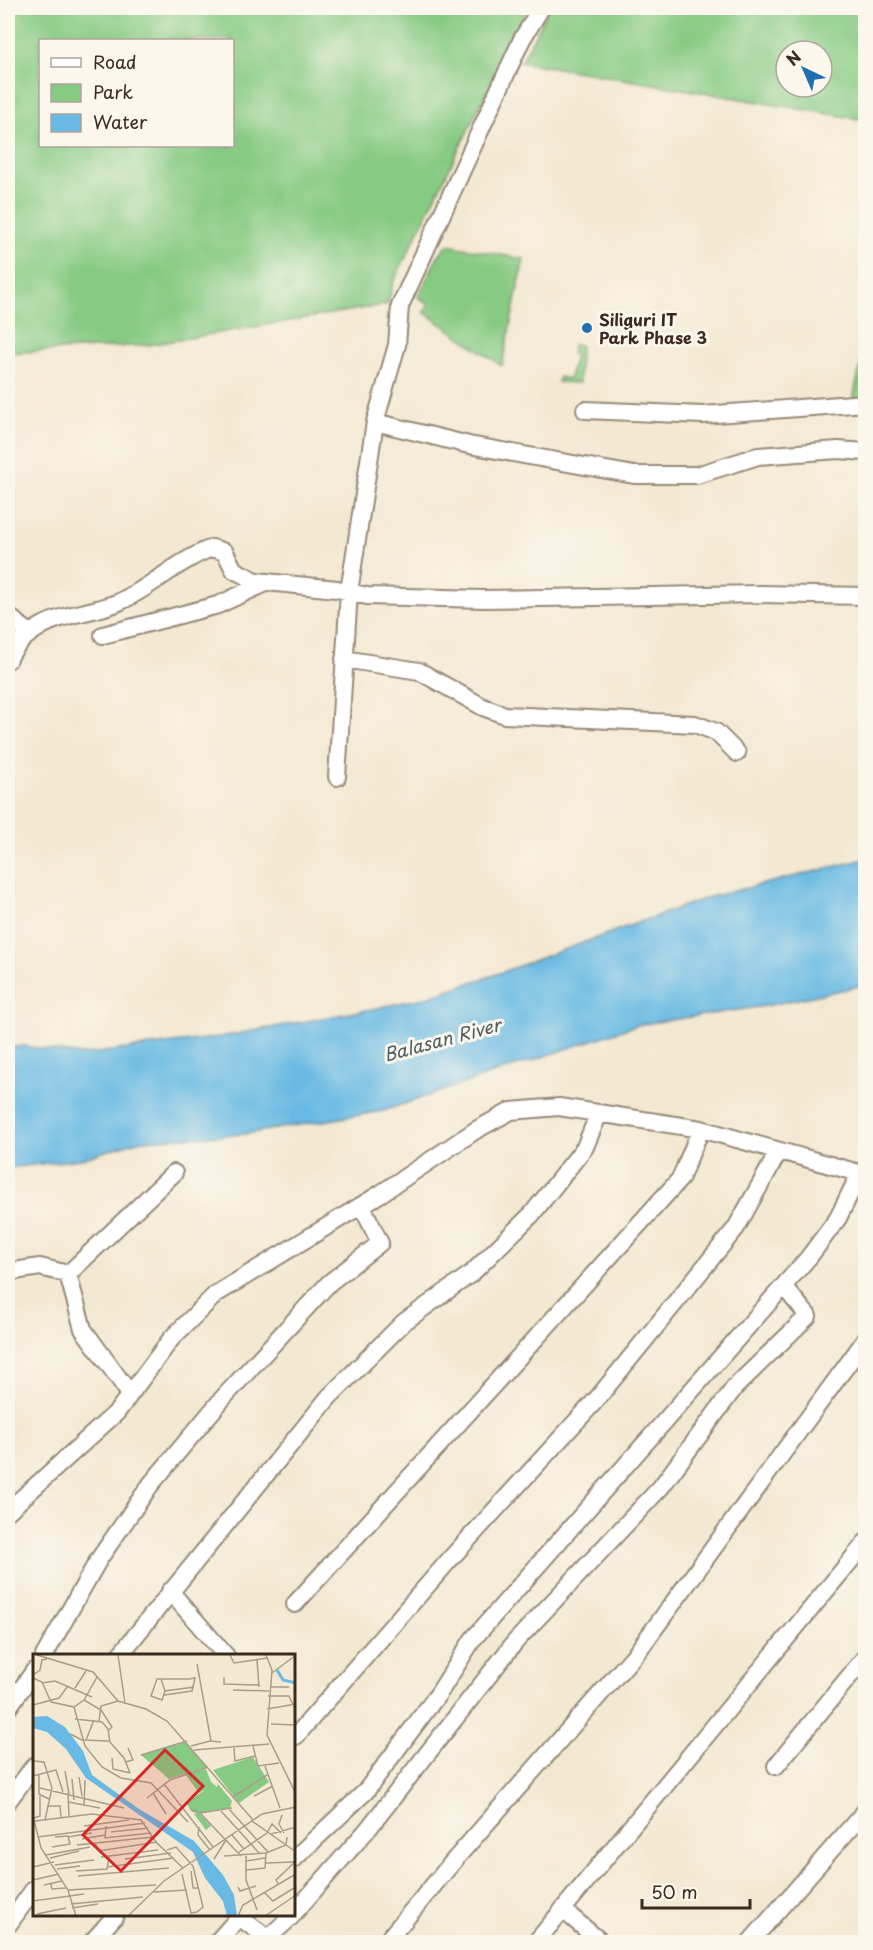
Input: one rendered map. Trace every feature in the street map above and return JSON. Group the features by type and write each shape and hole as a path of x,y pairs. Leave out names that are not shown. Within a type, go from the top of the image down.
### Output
{"street":[{"path":"337,777 349,592 375,422 397,345 398,316 403,297 522,39 541,8"},
{"path":"585,410 703,415 866,403"},
{"path":"375,422 469,445 634,475 697,475 758,456 838,450 866,452"},
{"path":"8,660 30,633 43,625 117,603 140,591 170,569 212,548 225,552 234,570 244,577 367,596 484,599 760,594 866,596"},
{"path":"103,636 218,605 268,582"},
{"path":"8,616 30,633"},
{"path":"344,659 418,671 483,707 505,715 678,722 707,726 737,753"},
{"path":"8,1511 117,1412 171,1339 216,1294 362,1206 476,1130 512,1111 559,1107 701,1129 863,1174 838,1218 784,1287 473,1639 440,1693 365,1792 296,1857"},
{"path":"120,1654 329,1397 404,1322 472,1273 532,1214 585,1147 599,1113"},
{"path":"295,1604 680,1179 701,1129"},
{"path":"296,1736 451,1558 596,1400 736,1228 779,1151"},
{"path":"68,1274 174,1173"},
{"path":"45,1654 93,1568 151,1485 223,1398 328,1282 380,1243 362,1206"},
{"path":"9,1270 40,1267 68,1274"},
{"path":"68,1274 83,1329 130,1394"},
{"path":"296,1911 368,1829 515,1642 661,1487 735,1387 808,1316 784,1287"},
{"path":"386,1942 457,1857 638,1651 866,1339"},
{"path":"536,1942 866,1542"},
{"path":"170,1591 224,1654"},
{"path":"776,1766 866,1656"},
{"path":"8,1708 33,1672"},
{"path":"8,1801 33,1767"},
{"path":"750,1942 866,1810"},
{"path":"8,1925 33,1890"},
{"path":"563,1910 601,1942"},
{"path":"92,1942 114,1917"},
{"path":"217,1942 239,1917"},
{"path":"241,1917 271,1940 290,1917"}],"green space":[{"path":"8,8 528,8 393,283 388,304 149,345 8,353"},
{"path":"549,8 865,8 865,120 521,62"},
{"path":"447,245 524,259 502,366 424,312 429,304 418,297 438,256"},
{"path":"865,344 865,398 853,399"},
{"path":"573,345 580,345 579,383 558,382 559,377 569,379 575,355 571,354"}],"water":[{"name":"Balasan River","path":"865,859 865,985 765,1006 637,1025 383,1111 245,1134 141,1140 81,1159 8,1168 8,1048 24,1046 81,1055 220,1037 423,998 494,975 706,898"}],"place":[{"name":"Siliguri IT Park Phase 3","path":"587,328"}]}
